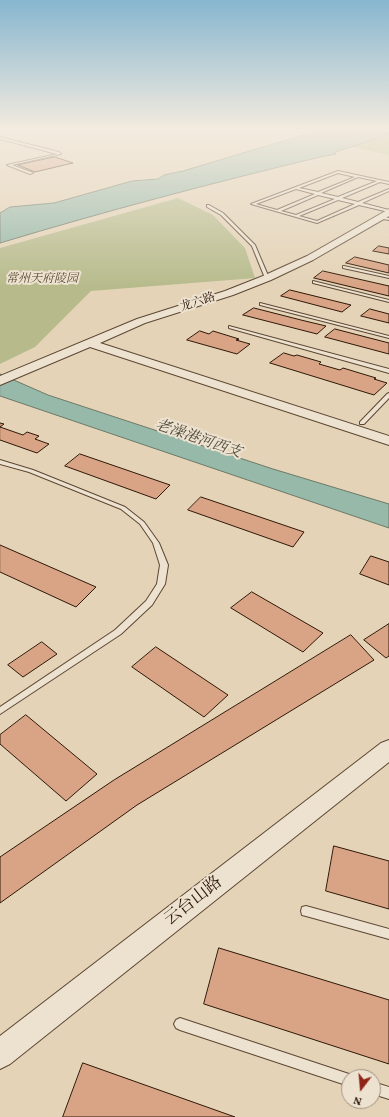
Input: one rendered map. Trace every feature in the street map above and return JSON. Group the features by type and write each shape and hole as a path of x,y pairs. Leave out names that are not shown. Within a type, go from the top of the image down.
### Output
{"street":[{"name":"龙六路","path":"0,381 141,321 228,293 267,278 310,258 386,215"},
{"path":"94,340 389,432"},
{"path":"94,340 389,441"},
{"name":"云台山路","path":"0,1054 389,749"}],"lane":[{"path":"311,182 253,204 317,222 389,190"},
{"path":"277,211 345,182"},
{"path":"296,216 377,182"},
{"path":"296,188 358,203 386,215"},
{"path":"208,206 222,214 254,246 267,278"},
{"path":"344,267 389,278"},
{"path":"314,282 389,301"},
{"path":"262,304 389,337"},
{"path":"231,327 389,371"},
{"path":"362,423 389,395"},
{"path":"0,462 31,471 123,508 142,523 156,543 164,565 161,584 149,603 118,632 0,711"},
{"path":"306,910 389,934"},
{"path":"180,1024 341,1077"}],"green space":[{"name":"常州天府陵园","path":"178,198 213,215 245,248 255,278 91,291 35,347 0,364 0,248"}],"shaded area":[{"path":"128,182 221,182 0,243 0,213 10,207 54,203"},
{"path":"0,374 48,395 273,469 389,504 389,528 0,396"}],"building":[{"path":"379,246 389,248 389,254 373,251"},
{"path":"355,257 389,265 389,273 346,263"},
{"path":"323,271 389,286 389,296 314,278"},
{"path":"290,290 351,305 342,312 281,296"},
{"path":"254,308 326,326 317,334 243,315"},
{"path":"370,309 389,314 389,323 361,316"},
{"path":"335,329 389,343 389,354 325,337"},
{"path":"200,331 209,334 213,331 250,344 237,354 187,340"},
{"path":"284,353 321,362 319,364 340,370 343,368 387,383 374,395 270,363"},
{"path":"0,427 23,435 27,432 39,436 35,439 49,444 37,453 0,440"},
{"path":"80,454 170,485 156,499 65,466"},
{"path":"201,497 304,532 293,547 188,510"},
{"path":"0,545 96,587 76,607 0,572"},
{"path":"371,556 389,562 389,585 360,574"},
{"path":"252,592 323,633 303,652 231,608"},
{"path":"389,624 389,656 386,658 364,640"},
{"path":"351,635 374,660 137,805 0,903 0,857 114,780"},
{"path":"42,642 57,654 23,677 8,665"},
{"path":"156,647 228,695 204,717 132,667"},
{"path":"26,715 97,774 66,801 0,744 0,735"},
{"path":"334,846 389,861 389,909 326,891"},
{"path":"219,948 389,1000 389,1064 204,1004"},
{"path":"83,1063 235,1117 63,1117"}],"water label":[{"name":"老澡港河西支","path":"198,440"}]}
